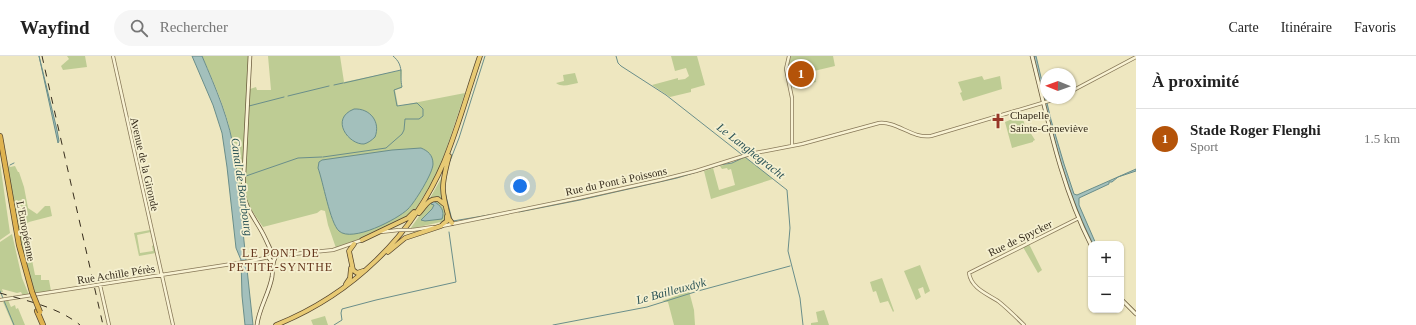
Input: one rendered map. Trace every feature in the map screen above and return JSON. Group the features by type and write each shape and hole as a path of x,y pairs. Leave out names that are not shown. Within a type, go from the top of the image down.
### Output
{"highway":[{"path":"276,325 305,312 353,281 381,256 403,231 427,196 447,154 480,56"},
{"path":"452,223 450,221 444,199 442,184 444,172 480,56"},
{"name":"L'Européenne","path":"0,136 20,264 44,325"},
{"name":"L'Européenne","path":"0,152 15,231"},
{"path":"419,213 436,185 449,156"},
{"path":"362,240 410,216 427,196"},
{"path":"388,252 430,200 438,199 443,204 448,218 443,225"},
{"path":"282,325 312,311 339,294 361,277 405,238 443,225 448,221 449,217"},
{"path":"353,244 349,251 355,273 361,272 381,256"},
{"path":"348,253 348,250 353,244"},
{"path":"328,298 345,285 350,279 351,269 348,253 345,248"}],"main road":[{"path":"250,56 243,196 247,206 262,231 272,258 270,284 257,325"},
{"path":"1032,56 1040,87"},
{"path":"1044,104 1058,158 1079,218 1089,241"},
{"path":"1124,301 1136,314"}],"street":[{"name":"Avenue de la Gironde","path":"113,56 173,325"},
{"path":"789,56 786,70 792,96 792,145"},
{"path":"1076,89 1136,57"},
{"name":"Rue du Pont à Poissons","path":"398,230 413,230 466,221 660,180 767,150 808,142 883,123 890,124 920,136 933,136 1040,104"},
{"name":"Rue de Spycker","path":"1024,325 1000,303 980,290 972,280 969,272 1079,218"},
{"name":"Rue du Pont à Poissons","path":"443,225 466,221"},
{"path":"306,253 332,252 345,248 381,232 398,230"},
{"path":"306,253 333,250 382,233 398,230"},
{"name":"Rue Achille Pérès","path":"2,300 306,253"},
{"path":"100,285 109,325"}],"green space":[{"path":"67,56 85,56 87,67 63,70 61,66 69,59"},
{"path":"202,56 248,56 247,90 256,87 257,90 271,90 268,56 340,56 344,82 402,70 402,88 395,90 398,106 465,93 442,162 434,179 415,210 408,216 361,239 336,248 325,211 321,210 317,213 263,227 248,205 240,205 234,153 228,122 213,80"},
{"path":"671,56 697,56 705,85 691,89 691,92 670,97 652,85 678,78 678,80 685,79 689,76 686,68 675,71"},
{"path":"791,56 833,56 835,66 814,71 816,82 794,88 792,86 788,67"},
{"path":"575,73 578,83 564,85 556,83 564,81 563,75"},
{"path":"982,76 984,80 1000,76 1002,89 963,101 960,93 962,92 958,82"},
{"path":"1022,115 1026,130 1028,129 1035,140 1033,142 1012,148 1005,122"},
{"path":"745,157 773,179 711,199 704,171 713,168 719,190 735,185 731,169 722,169 720,166 732,163"},
{"path":"0,163 10,233 0,240"},
{"path":"15,166 19,172 24,187 28,208 37,214 45,206 50,206 52,216 29,222 25,225 35,275 41,275 41,280 49,280 51,291 35,294 22,250 7,167"},
{"path":"443,175 443,202 430,198"},
{"path":"435,200 444,209 445,221 410,229 429,202"},
{"path":"150,230 152,231 153,242 151,232 137,235 140,253 153,251 152,246 154,245 156,253 139,256 134,233"},
{"path":"12,234 22,278 29,295 23,296 21,292 17,293 2,289 3,292 0,292 0,242"},
{"path":"1029,244 1042,270 1038,273 1023,247"},
{"path":"920,265 930,291 925,294 923,287 918,289 921,297 916,300 904,271"},
{"path":"882,278 894,311 893,312 888,301 880,303 876,291 873,292 870,282"},
{"path":"689,291 694,310 695,325 674,325 668,302 662,301"},
{"path":"8,300 11,307 15,305 16,309 18,308 25,325 13,325 3,302"},
{"path":"824,310 829,325 811,325 811,323 818,322 816,312"},
{"path":"325,316 328,325 313,325 311,320"}],"water":[{"path":"39,56 57,130 58,143"},
{"path":"192,56 202,56 222,105 233,143 253,325 245,325 242,296 241,260 236,248 222,133 213,105"},
{"path":"1033,56 1036,56 1040,73 1040,84"},
{"path":"1045,104 1047,104 1074,194 1077,195 1136,169 1136,171 1118,177 1112,182 1109,182 1109,184 1079,198 1079,205 1095,241 1092,241 1073,199"},
{"path":"354,109 360,109 369,113 375,121 375,137 364,144 358,143 348,136 342,125 343,119 347,113"},
{"path":"421,148 428,152 431,156 433,164 430,174 423,187 408,209 385,224 364,232 345,234 339,231 330,211 318,168 319,162 322,160 392,150"},
{"path":"433,201 442,208 442,219 421,220 432,209 434,205 431,204"}],"waterway":[{"path":"323,157 386,148 402,134 405,119 419,119 423,116 423,109 417,103 397,106 394,90 402,87 401,70 399,63 393,56"},
{"path":"450,161 459,138 485,56"},
{"name":"Le Langhegracht","path":"616,56 618,63 621,66 666,95 787,190 790,228 788,251 800,298 803,325"},
{"path":"344,83 401,70"},
{"path":"334,85 343,83"},
{"path":"288,96 329,86"},
{"path":"249,106 284,97"},
{"path":"519,212 677,178 720,165 732,163 747,156"},
{"name":"Canal de Bourbourg","path":"246,176 298,158 322,157"},
{"path":"10,165 14,163"},
{"name":"Canal de Bourbourg","path":"237,179 242,177"},
{"path":"445,192 453,221 489,215"},
{"path":"482,219 494,217"},
{"path":"334,325 342,320 342,309 456,282 449,232"},
{"name":"Le Bailleuxdyk","path":"553,325 647,307 698,291 790,266"},
{"path":"0,291 14,325"}],"railway":[{"path":"42,56 103,325"},
{"path":"0,293 52,309 80,325"}],"place":[{"name":"Stade Roger Flenghi","path":"801,74"},
{"name":"Chapelle Sainte-Geneviève","path":"998,121"}],"district":[{"name":"LE PONT DE PETITE-SYNTHE","path":"281,260"}]}
